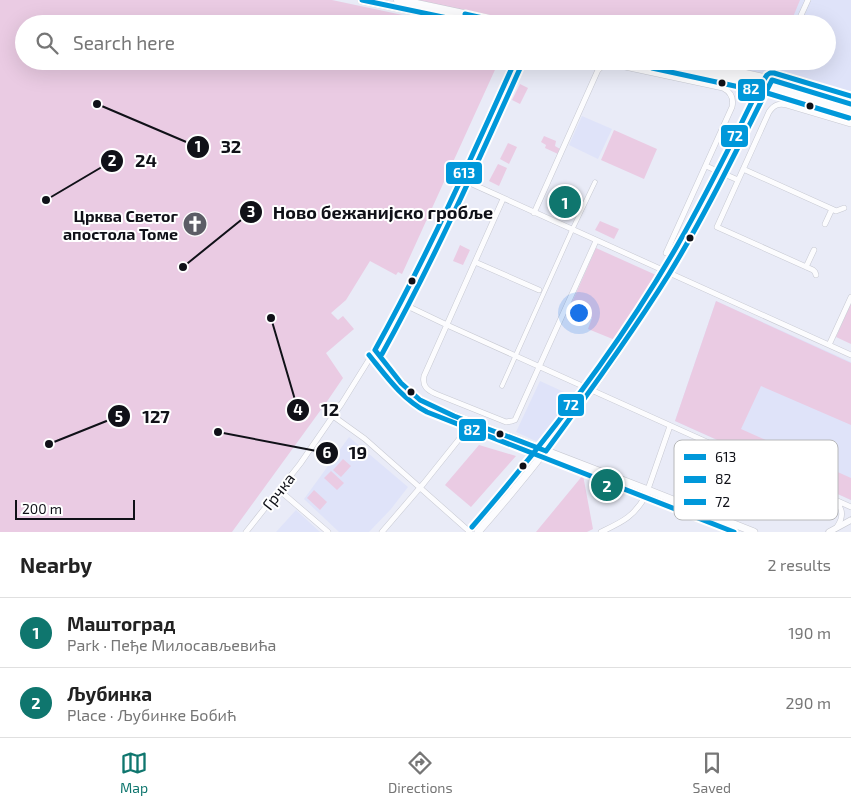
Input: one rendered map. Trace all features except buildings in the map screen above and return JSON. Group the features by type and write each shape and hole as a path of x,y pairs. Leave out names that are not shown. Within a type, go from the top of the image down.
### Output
{"main road":[{"path":"362,0 434,15"},
{"path":"398,0 469,15"},
{"path":"511,70 401,303 375,350 401,382 420,400 472,423 674,500"},
{"path":"701,70 770,83 851,111"},
{"path":"721,70 851,104"},
{"path":"478,532 546,451 592,390 634,328 669,274 696,227 770,83"},
{"path":"724,520 754,532"}],"street":[{"path":"801,15 808,0"},
{"path":"534,213 598,70"},
{"path":"639,70 723,88 729,91 733,97 732,107 666,253"},
{"path":"770,83 776,70"},
{"path":"816,275 813,270 717,227 769,112 774,106 781,103 851,124"},
{"path":"706,166 738,180"},
{"path":"743,169 836,211 844,208"},
{"path":"461,179 851,355"},
{"path":"502,386 595,182"},
{"path":"504,199 423,379 426,388 436,394 506,422 512,422 517,415 596,241"},
{"path":"825,224 832,209"},
{"path":"806,267 814,250"},
{"path":"475,262 539,290"},
{"path":"829,345 851,297"},
{"path":"401,303 701,440"},
{"name":"Грчка","path":"246,532 300,464 375,350"},
{"path":"333,416 365,438 470,532"},
{"path":"382,532 472,423"},
{"path":"601,532 617,525 630,516 642,501 648,490 670,426"},
{"path":"280,490 328,532"},
{"path":"838,501 851,507"},
{"path":"837,528 842,519 838,503"},
{"path":"830,532 851,520"}],"shaded area":[{"path":"0,0 332,0 403,15 15,15 15,70 495,70 402,274 398,272 396,275 370,261 346,300 331,313 338,320 343,316 354,329 326,353 343,378 232,532 0,532"},
{"path":"412,0 800,0 794,15 486,15"},
{"path":"416,0 851,0 851,100 776,76 747,70 836,70 836,15 484,15"},
{"path":"520,84 528,88 520,104 512,100"},
{"path":"582,116 612,129 598,159 569,145"},
{"path":"614,130 657,149 644,179 601,160"},
{"path":"544,136 556,141 555,146 560,149 558,154 545,148 546,145 541,142"},
{"path":"508,143 517,147 509,164 500,159"},
{"path":"498,164 507,168 499,186 489,181"},
{"path":"600,221 619,229 614,239 595,230"},
{"path":"460,245 470,250 463,265 453,261"},
{"path":"596,248 656,275 615,340 588,329 592,318 569,309"},
{"path":"716,301 851,362 851,500 838,494 838,440 717,440 675,421"},
{"path":"716,301 851,363 851,425 761,386 741,429 766,440 717,440 675,421"},
{"path":"851,303 851,344 836,337"},
{"path":"540,381 575,397 542,443 516,432"},
{"path":"349,437 408,487 391,509 369,532 339,532 304,499"},
{"path":"479,445 516,456 471,507 445,485"},
{"path":"343,459 351,466 341,477 333,470"},
{"path":"331,471 344,483 337,490 324,478"},
{"path":"838,472 851,478 851,500 838,494"},
{"path":"583,475 593,529 587,532 536,532"},
{"path":"314,490 327,502 320,510 307,498"},
{"path":"296,510 320,532 276,532"}],"transit line":[{"name":"613","path":"362,0 433,15"},
{"name":"613","path":"465,14 470,15"},
{"name":"613","path":"375,350 431,243 511,70"},
{"name":"82","path":"382,354 438,247 519,70"},
{"name":"82","path":"661,70 767,93 849,118"},
{"name":"72","path":"472,527 555,426 631,320 685,232 767,75 774,73 851,96"},
{"name":"613","path":"546,451 609,364 669,274 710,203 772,80 851,104"},
{"name":"613","path":"375,350 401,383 420,400 454,416 546,451"},
{"name":"82","path":"369,355 402,394 427,412 674,509"},
{"name":"82","path":"703,520 734,532"}],"place":[{"name":"32","path":"97,104"},
{"name":"24","path":"46,200"},
{"name":"Маштоград","path":"565,202"},
{"name":"Црква Светог апостола Томе","path":"195,224"},
{"name":"Ново бежанијско гробље","path":"183,267"},
{"name":"12","path":"271,318"},
{"name":"19","path":"218,432"},
{"name":"127","path":"49,444"},
{"name":"Љубинка","path":"607,485"}]}
